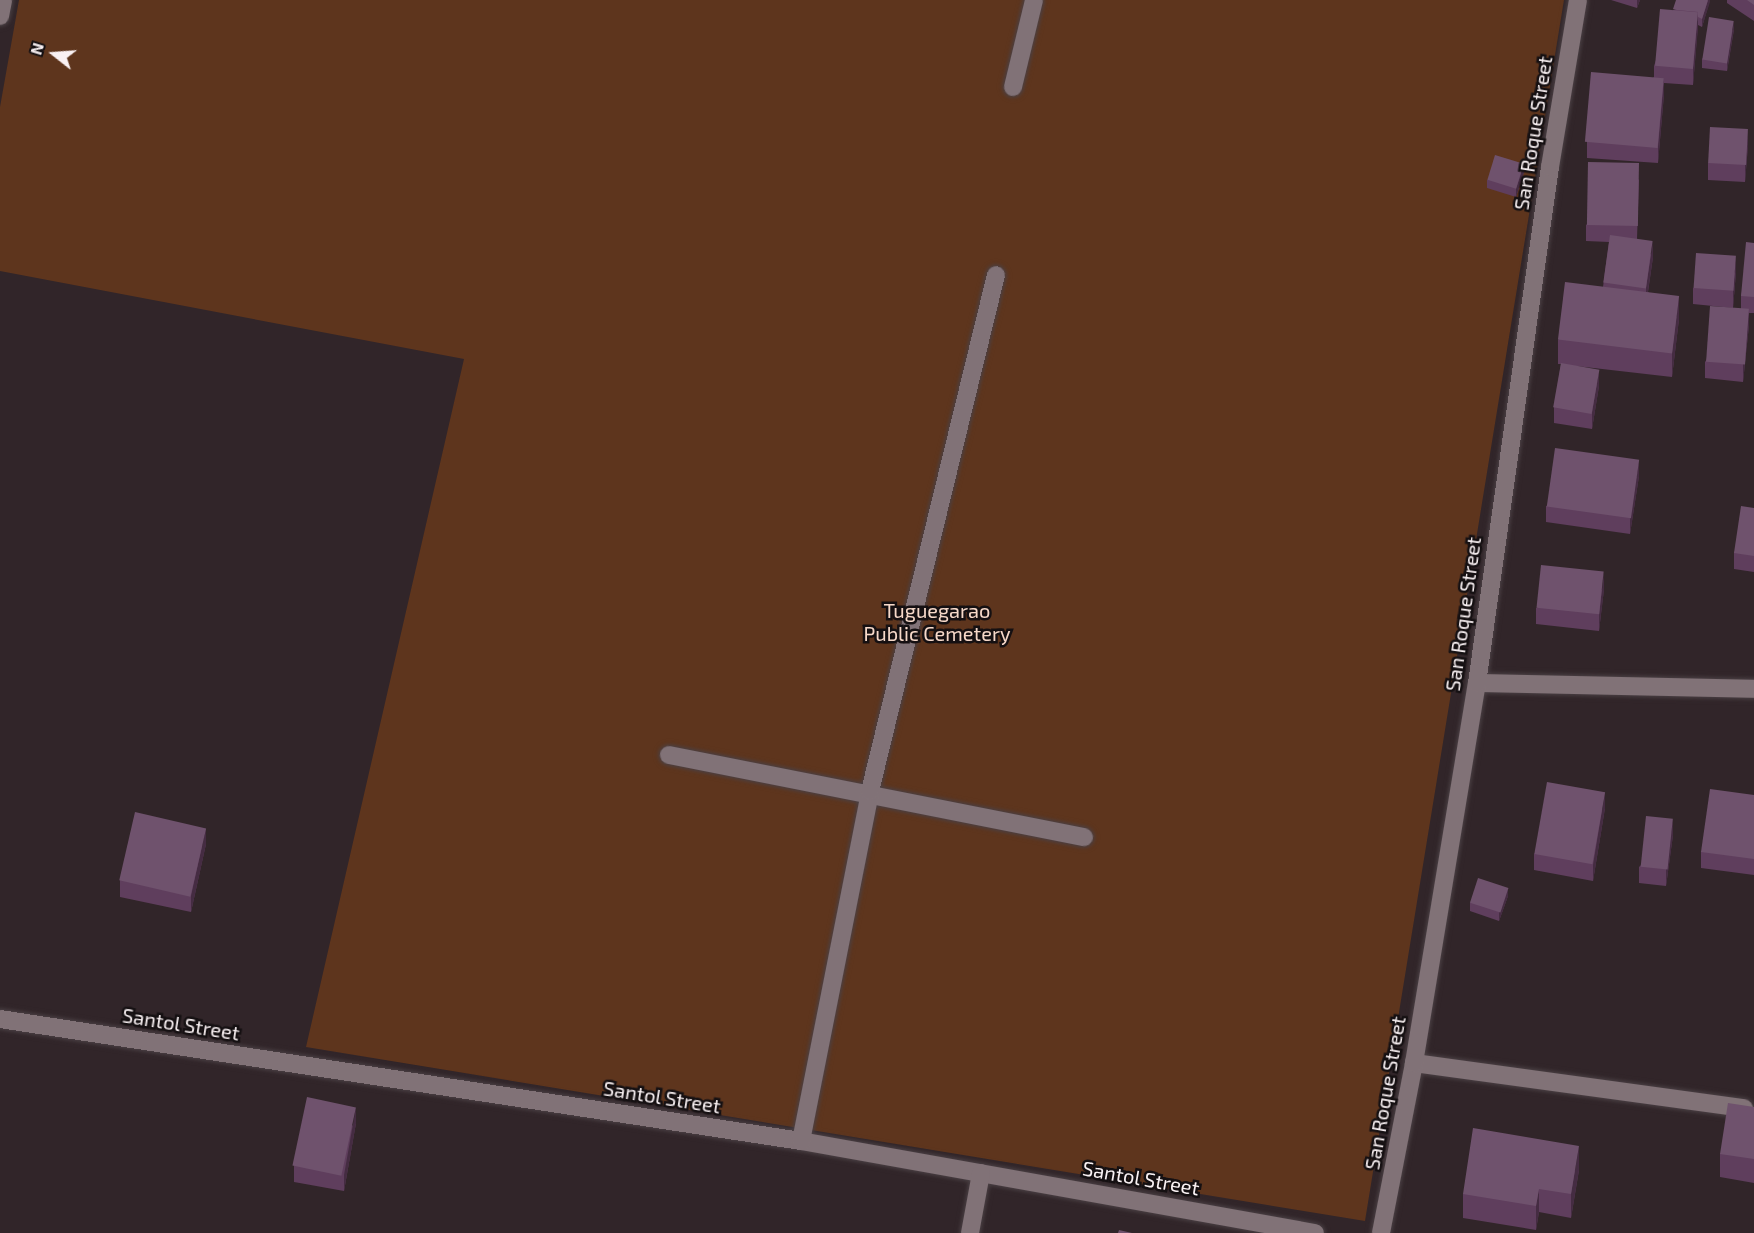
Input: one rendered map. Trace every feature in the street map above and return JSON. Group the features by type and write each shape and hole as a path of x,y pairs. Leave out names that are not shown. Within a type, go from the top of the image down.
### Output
{"street":[{"path":"0,16 3,0"},
{"path":"1013,87 1034,0"},
{"name":"San Roque Street","path":"1382,1233 1414,1063 1477,683 1550,167 1578,0"},
{"path":"801,1141 870,792 996,275"},
{"path":"1477,683 1754,689"},
{"path":"669,755 870,792 1084,837"},
{"name":"Santol Street","path":"0,1019 801,1141 1315,1233"},
{"path":"1414,1063 1744,1108"},
{"path":"970,1233 981,1173"}],"green space":[{"name":"Tuguegarao Public Cemetery","path":"19,0 1564,0 1365,1221 306,1047 464,359 0,271 0,107"}],"building":[{"path":"1676,0 1708,0 1702,19 1698,17 1698,12 1673,9"},
{"path":"1660,9 1698,12 1693,69 1655,66"},
{"path":"1709,17 1734,21 1727,63 1702,59"},
{"path":"1591,72 1664,78 1658,148 1585,142"},
{"path":"1710,127 1748,129 1746,165 1708,163"},
{"path":"1495,155 1524,164 1516,189 1487,180"},
{"path":"1588,162 1639,163 1638,226 1587,225"},
{"path":"1610,235 1653,241 1646,289 1603,283"},
{"path":"1746,242 1754,243 1754,297 1741,296"},
{"path":"1696,253 1736,256 1733,291 1694,288"},
{"path":"1565,282 1679,296 1672,354 1558,340"},
{"path":"1710,306 1749,309 1745,365 1706,362"},
{"path":"1561,363 1599,370 1592,414 1553,407"},
{"path":"1555,448 1639,460 1631,518 1547,506"},
{"path":"1741,506 1754,508 1754,556 1734,553"},
{"path":"1541,565 1604,572 1599,614 1537,608"},
{"path":"1547,782 1605,792 1592,864 1534,854"},
{"path":"1710,789 1754,795 1754,859 1701,852"},
{"path":"135,812 206,828 190,897 119,880"},
{"path":"1646,816 1673,819 1668,870 1641,867"},
{"path":"1478,878 1508,888 1500,913 1470,903"},
{"path":"307,1097 356,1107 341,1176 292,1165"},
{"path":"1728,1103 1754,1107 1754,1159 1720,1154"},
{"path":"1473,1128 1579,1146 1571,1194 1539,1189 1536,1206 1463,1194"}]}
